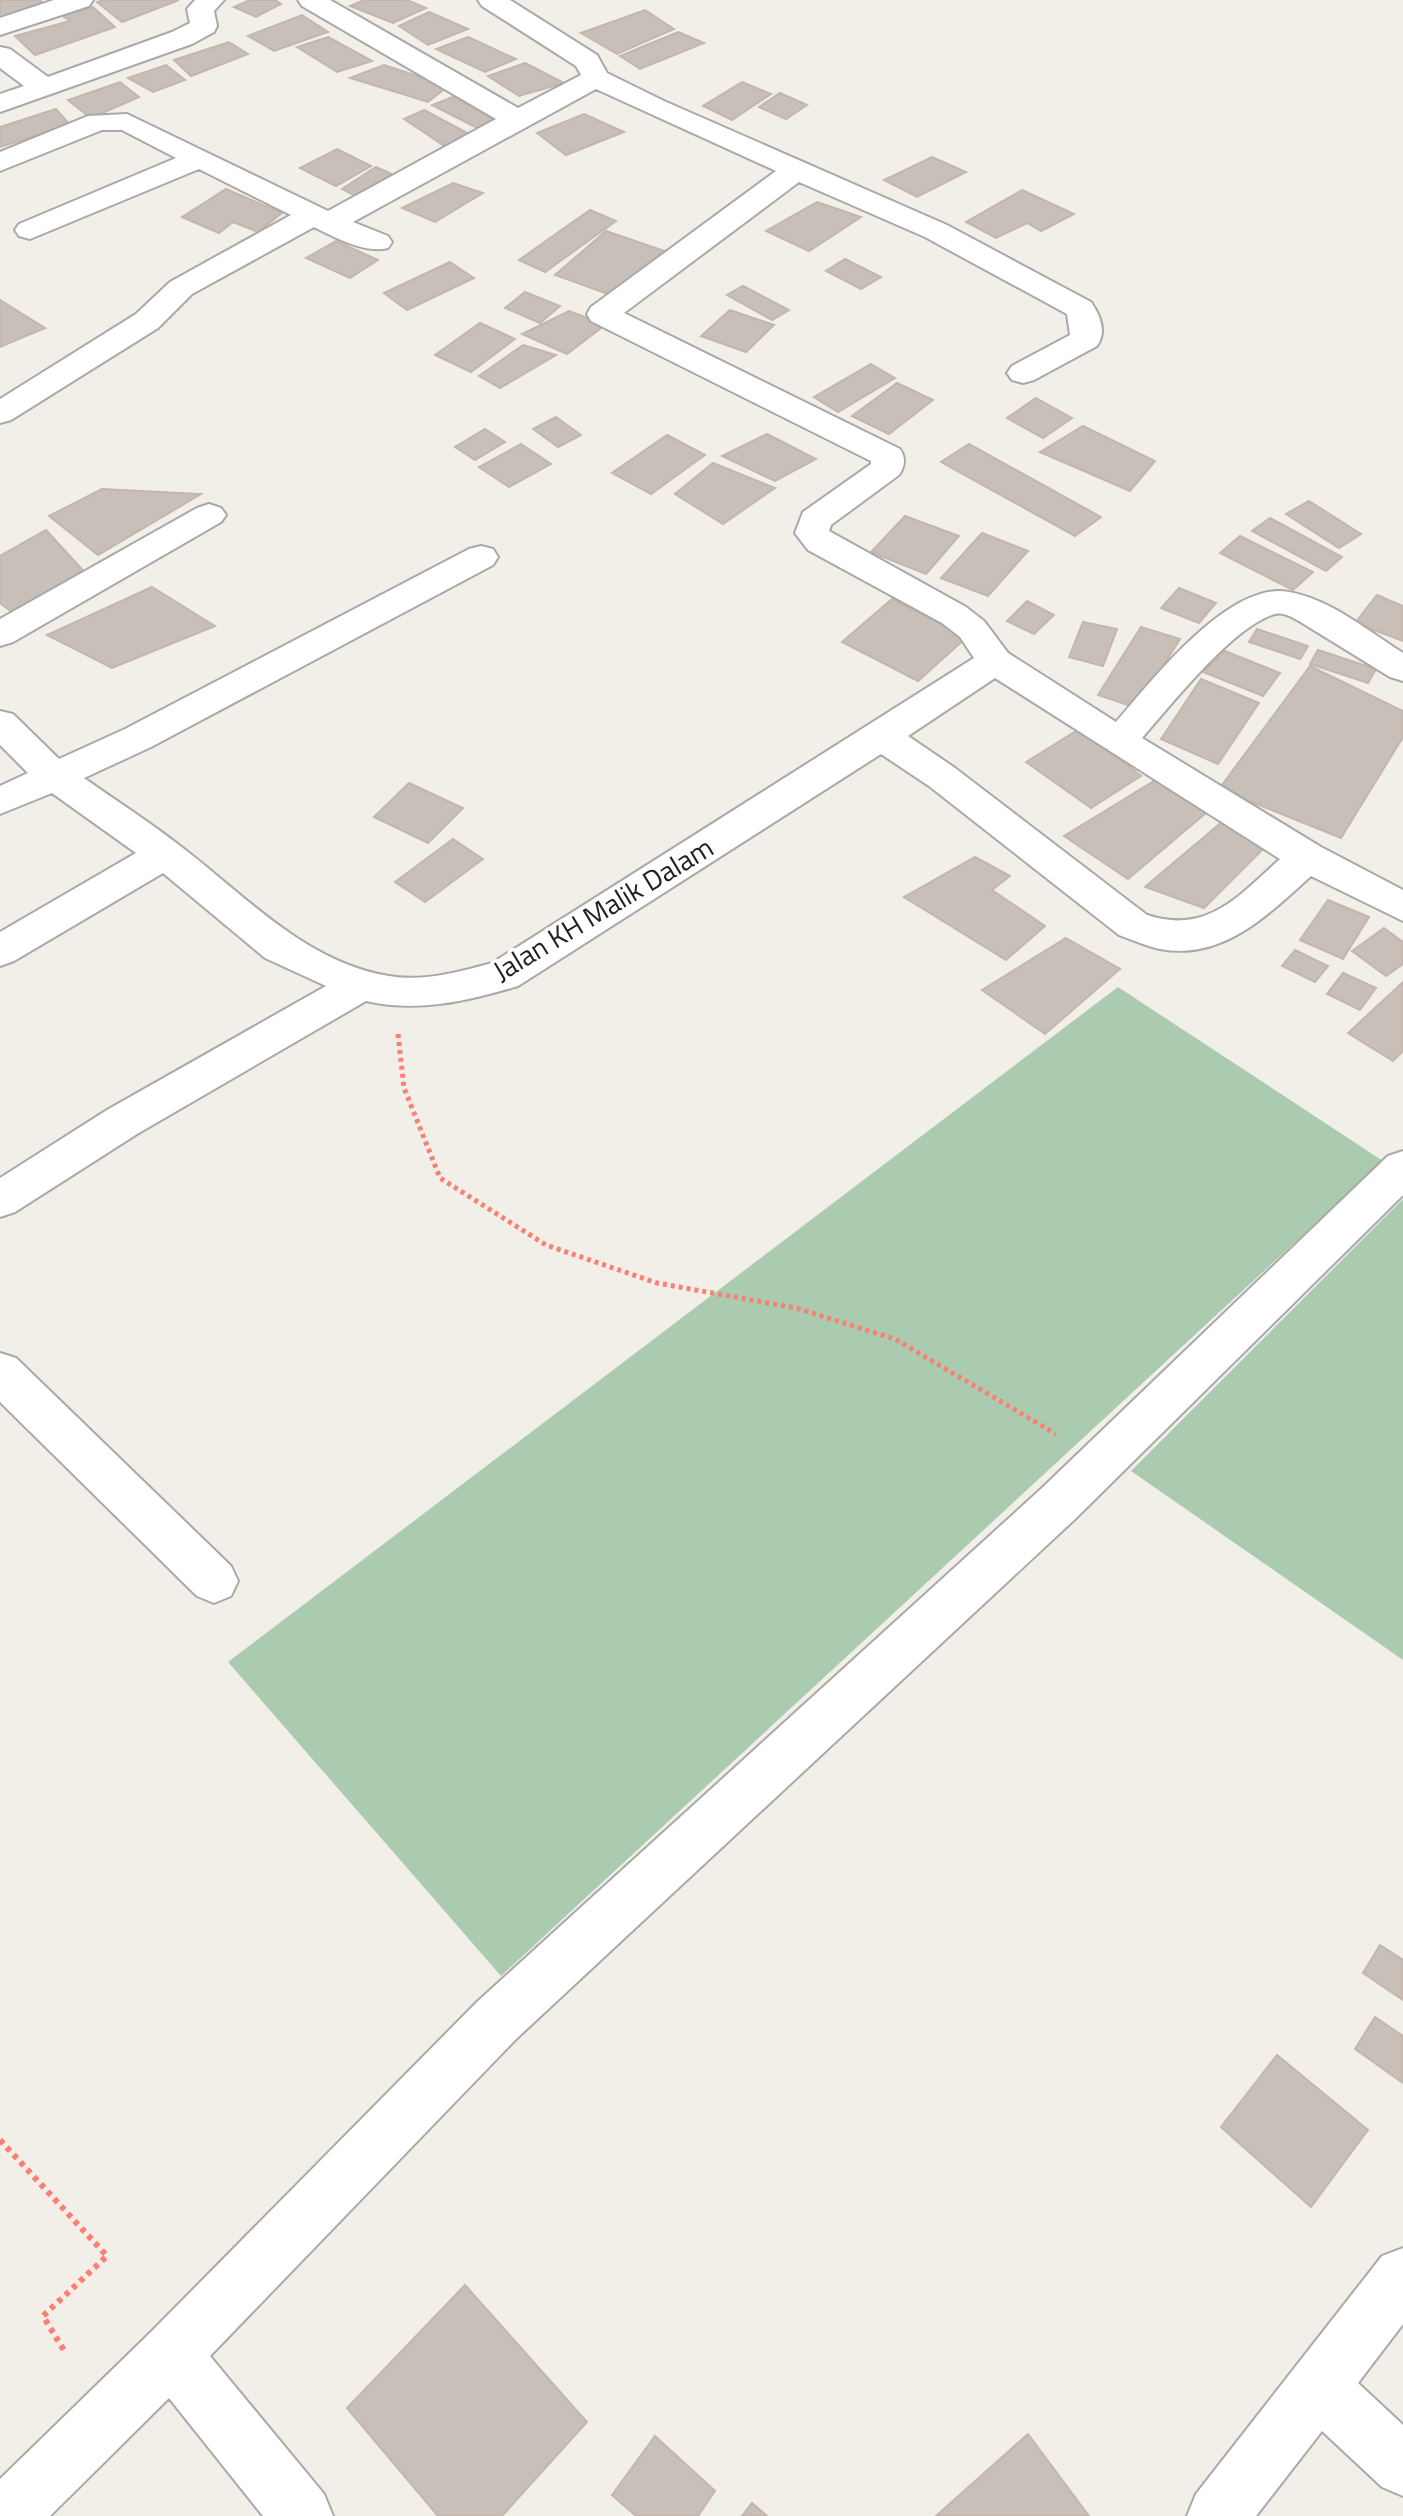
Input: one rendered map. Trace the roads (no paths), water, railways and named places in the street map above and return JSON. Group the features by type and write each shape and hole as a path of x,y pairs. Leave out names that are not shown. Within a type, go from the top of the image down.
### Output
{"street":[{"path":"0,27 80,0"},
{"path":"0,104 171,43 205,23 202,5 211,0"},
{"path":"311,0 517,119"},
{"path":"491,0 587,61 596,78 795,171 936,231 1080,309 1086,323 1086,339 1023,373"},
{"path":"0,55 43,87"},
{"path":"0,413 147,321 181,288 596,78"},
{"path":"0,162 98,122 116,120 136,125 321,219 377,242"},
{"path":"30,230 201,158"},
{"path":"795,171 602,314 884,452 888,456 887,468 815,520 812,533 820,542 954,615 972,629 995,661 1119,741 1307,857 1403,907"},
{"path":"0,634 209,515"},
{"path":"0,801 138,738 481,557"},
{"path":"1119,741 1227,626 1268,601 1285,602 1306,611 1403,669"},
{"name":"Jalan KH Malik Dalam","path":"0,723 53,775 165,854 279,948 377,989 451,989 504,975 995,661"},
{"path":"882,736 942,777 1133,925 1151,934 1177,940 1205,934 1238,919 1307,857"},
{"path":"0,951 165,854"},
{"path":"0,1200 122,1122 377,989"},
{"path":"6,2516 171,2354 496,2021 1102,1462 1403,1168"},
{"path":"0,1372 214,1581"},
{"path":"1218,2516 1403,2277"},
{"path":"171,2354 302,2516"},
{"path":"1318,2386 1403,2466"}]}
